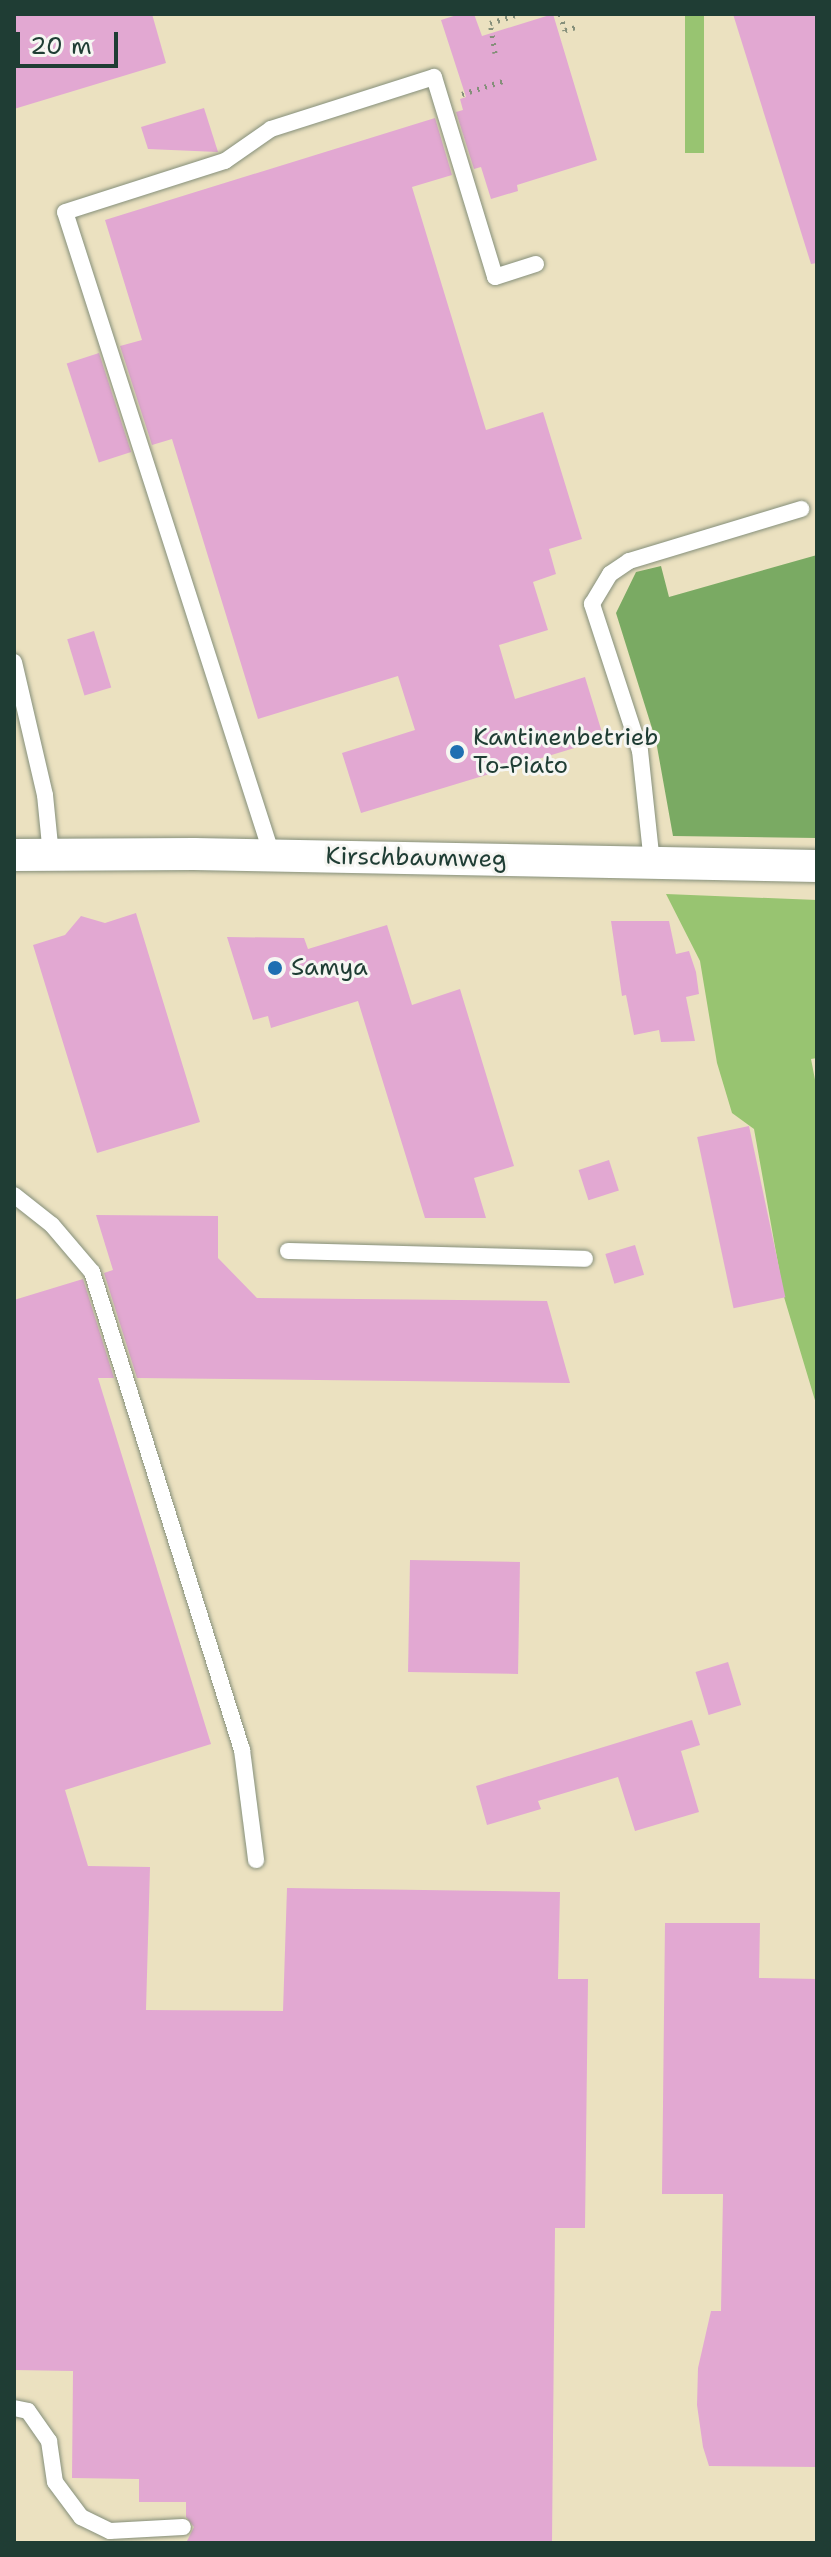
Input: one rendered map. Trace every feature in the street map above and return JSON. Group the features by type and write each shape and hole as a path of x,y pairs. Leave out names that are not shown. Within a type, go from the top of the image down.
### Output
{"street":[{"name":"Kirschbaumweg","path":"14,855 272,855 817,866"}],"lane":[{"path":"272,855 65,212 225,161 271,129 434,77 495,277 536,264"},
{"path":"652,863 640,751 592,604 610,574 629,561 801,509"},
{"path":"14,664 45,795 51,855"},
{"path":"14,1195 52,1225 92,1272 242,1750 256,1860"},
{"path":"288,1251 585,1259"},
{"path":"14,2408 28,2411 49,2441 55,2482 81,2517 110,2531 183,2527"}],"path":[{"path":"495,53 490,23 519,14"},
{"path":"560,14 565,30 576,27"},
{"path":"441,101 503,81"}],"green space":[{"path":"685,14 704,14 704,153 685,153"},
{"path":"817,555 817,838 673,836 656,741 616,613 636,572 661,566 669,597"},
{"path":"666,894 817,900 817,1058 811,1059 817,1090 817,1407 784,1297 754,1129 732,1113 717,1063 700,961"}],"building":[{"path":"14,14 152,14 166,63 14,109"},
{"path":"460,14 474,14 482,36 553,14 597,160 517,185 518,191 491,199 481,167 474,169 456,112 463,110 460,99 466,97 441,20"},
{"path":"733,14 817,14 817,263 811,264"},
{"path":"204,108 218,152 148,149 141,127"},
{"path":"435,118 452,175 412,187 486,430 543,412 582,539 549,549 556,574 533,582 548,630 499,645 515,699 585,677 604,739 361,813 342,753 415,730 398,676 258,719 172,439 152,445 120,346 142,340 105,220"},
{"path":"99,353 131,452 99,462 67,364"},
{"path":"94,631 111,687 84,696 67,639"},
{"path":"136,913 200,1122 97,1153 33,945 65,935 81,916 105,923"},
{"path":"611,921 669,921 676,954 689,951 696,972 699,994 686,997 695,1041 661,1042 659,1030 634,1035 626,995 622,996"},
{"path":"387,925 412,1005 460,989 514,1166 474,1178 486,1218 425,1218 358,1001 271,1028 268,1016 253,1020 227,937 304,938 308,949"},
{"path":"749,1126 785,1297 734,1308 697,1137"},
{"path":"609,1160 619,1190 588,1200 579,1170"},
{"path":"96,1215 218,1216 218,1258 257,1298 547,1301 570,1383 137,1378 104,1273 113,1270"},
{"path":"635,1245 644,1275 614,1284 605,1254"},
{"path":"83,1279 114,1378 98,1378 211,1744 65,1790 88,1866 150,1867 146,2010 283,2011 287,1888 560,1892 558,1979 588,1979 585,2228 555,2228 552,2543 186,2543 194,2527 186,2517 186,2502 139,2502 139,2479 72,2478 73,2371 14,2370 14,1300"},
{"path":"410,1560 520,1562 518,1674 408,1672"},
{"path":"728,1662 741,1705 709,1715 695,1672"},
{"path":"692,1720 700,1745 681,1751 699,1812 635,1831 618,1777 538,1801 541,1809 487,1825 476,1786"},
{"path":"665,1923 760,1923 759,1978 817,1979 817,2467 709,2466 703,2447 697,2405 698,2368 711,2311 721,2311 723,2194 662,2194"}],"place":[{"name":"Kantinenbetrieb To-Piato","path":"457,752"},
{"name":"Samya","path":"275,968"}]}
